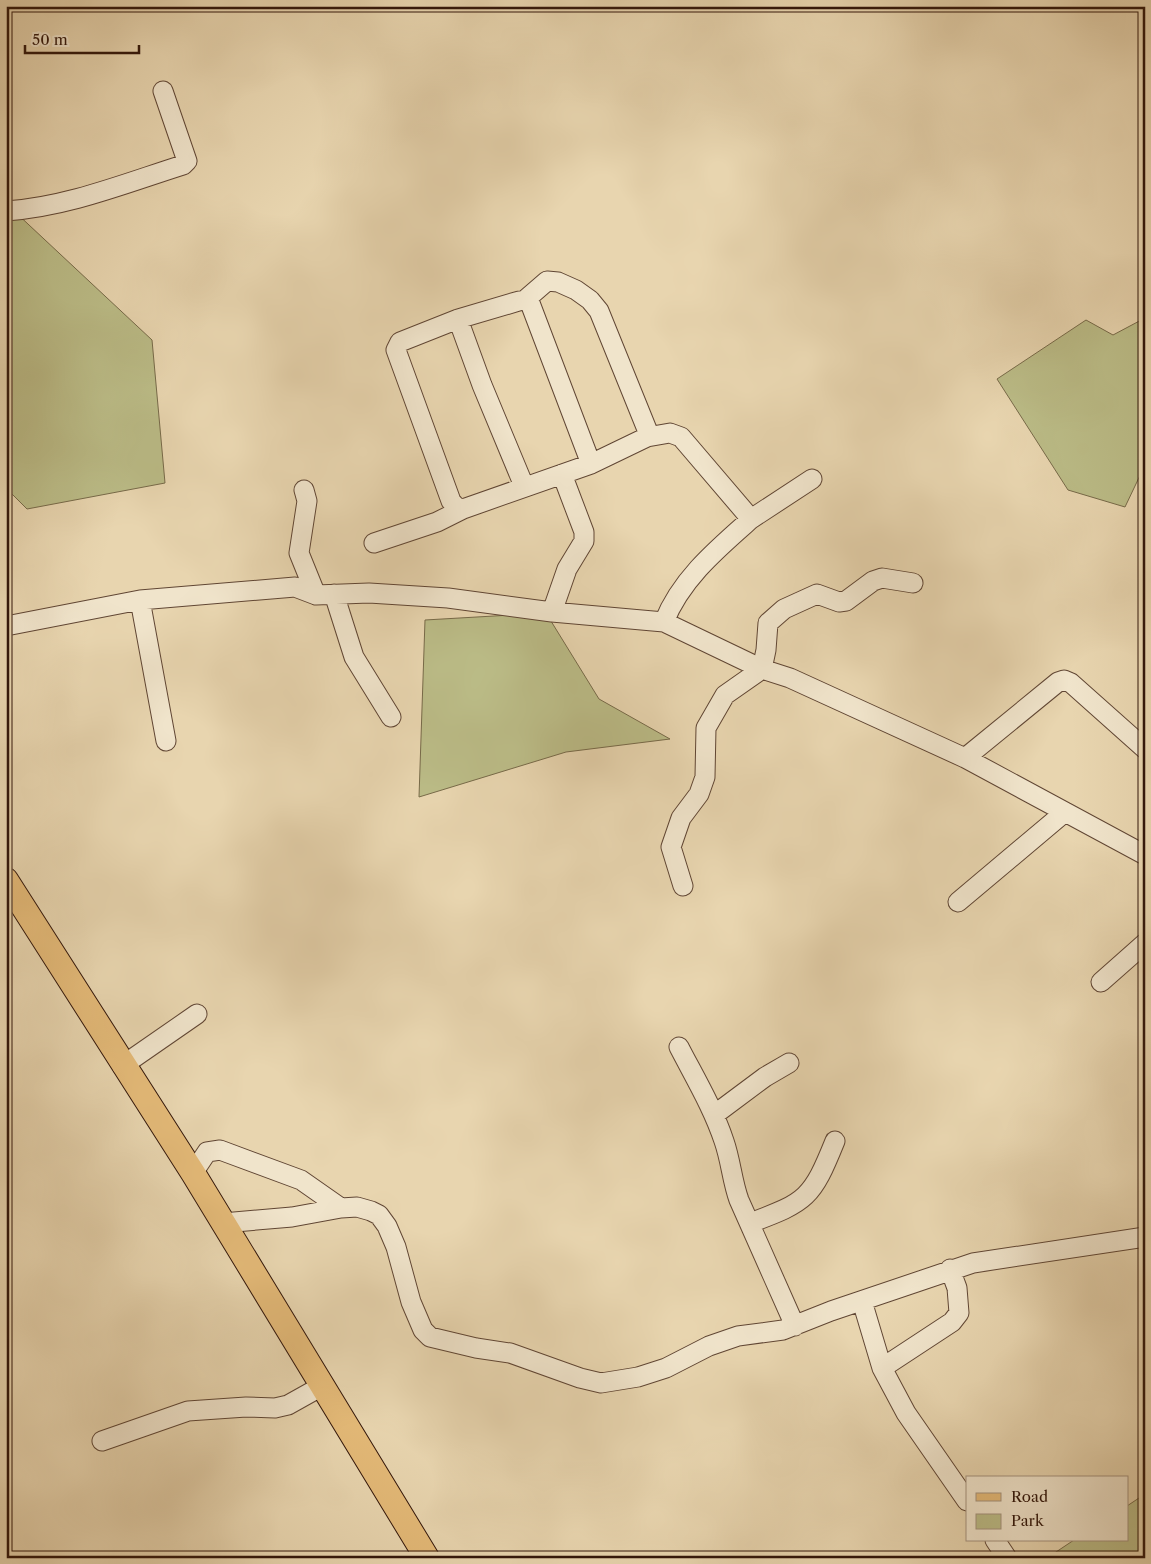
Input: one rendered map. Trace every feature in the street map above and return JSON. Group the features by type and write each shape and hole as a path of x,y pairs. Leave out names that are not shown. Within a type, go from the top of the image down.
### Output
{"main road":[{"path":"6,880 122,1066 192,1173 427,1558"}],"street":[{"path":"6,211 32,209 122,185 188,162 163,91"},
{"path":"463,508 456,507 451,501 396,350 400,342 458,319 525,300 547,281 558,282 590,300 599,312 648,432 647,437"},
{"path":"525,300 530,303 591,464"},
{"path":"458,319 482,385 524,486"},
{"path":"374,543 437,522 463,508 591,464 647,437 670,433 681,437 751,519"},
{"path":"552,612 567,569 584,541 584,532 562,474"},
{"path":"664,622 672,603 704,562 751,519 812,479"},
{"path":"304,490 307,501 299,553 325,594 354,657 390,717"},
{"path":"683,886 671,847 681,818 700,794 704,777 706,728 725,695 762,669 766,650 768,623 784,609 817,594 839,602 846,601 873,581 882,578 913,583"},
{"path":"6,626 140,600 294,587 325,594 369,593 448,598 552,612 664,622 762,669 790,678 965,758 1145,855"},
{"path":"140,600 166,741"},
{"path":"965,758 1058,682 1064,680 1071,683 1145,749"},
{"path":"958,902 1066,812"},
{"path":"1102,982 1145,943"},
{"path":"122,1066 197,1014"},
{"path":"679,1047 714,1115 730,1160 734,1186 795,1326"},
{"path":"714,1115 765,1077 789,1063"},
{"path":"750,1224 787,1209 806,1197 824,1167 835,1141"},
{"path":"192,1173 207,1152 220,1150 301,1180 341,1208"},
{"path":"225,1227 341,1208 357,1207 379,1214 384,1219 396,1247 411,1302 423,1330 430,1337 525,1357 580,1378 601,1383 638,1378 666,1368 709,1346 738,1336 770,1333 795,1326 973,1263 1145,1237"},
{"path":"882,1368 952,1322 959,1313 957,1288 950,1270"},
{"path":"862,1301 882,1368 906,1413 966,1500"},
{"path":"102,1442 188,1411 246,1407 275,1408 288,1405 322,1386"},
{"path":"996,1542 1007,1558"}],"green space":[{"path":"13,210 152,340 165,483 27,509 6,488 6,212"},
{"path":"1145,318 1145,465 1125,507 1068,490 997,379 1086,320 1113,335"},
{"path":"546,613 599,699 670,739 566,752 419,797 425,620"},
{"path":"1145,1494 1145,1558 1047,1558 1071,1542 1128,1542 1128,1505"}]}
